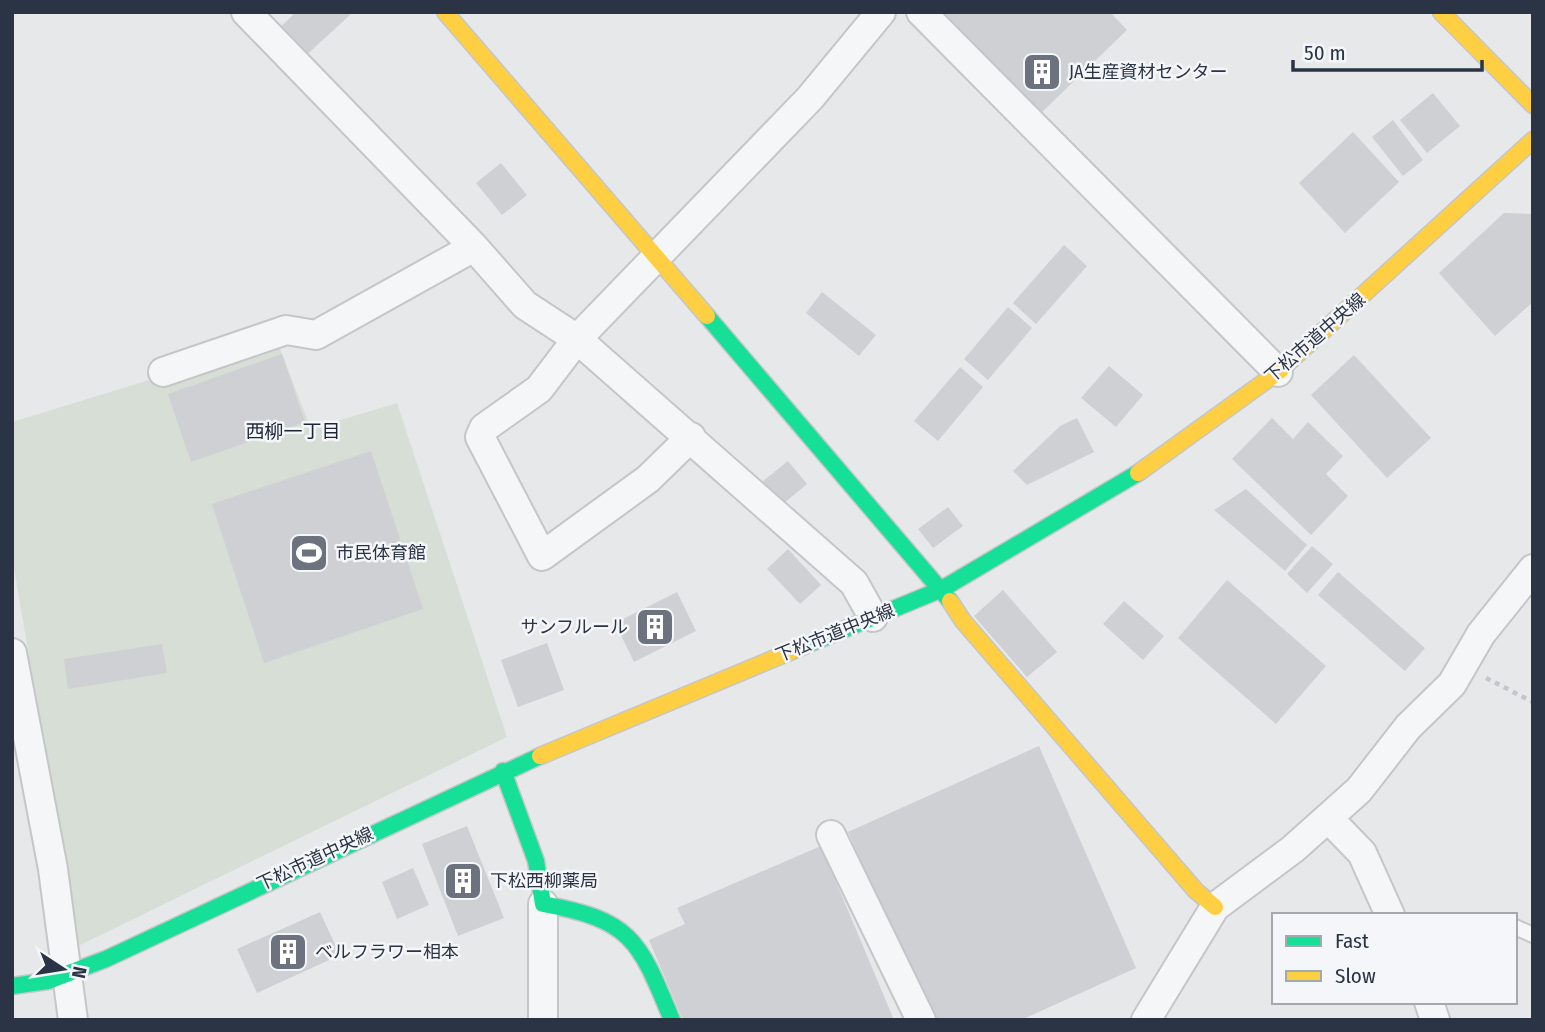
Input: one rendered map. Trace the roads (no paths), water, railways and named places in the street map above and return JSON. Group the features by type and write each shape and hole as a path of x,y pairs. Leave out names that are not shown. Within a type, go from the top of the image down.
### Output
{"street":[{"path":"246,12 474,247 525,305 576,339 855,583 873,617"},
{"path":"445,12 942,589 963,621 1082,760 1196,891 1216,907"},
{"path":"691,437 648,479 542,556 480,437 484,428 539,389 576,339 810,98 881,12"},
{"path":"921,12 1278,372"},
{"path":"1441,12 1533,105"},
{"name":"下松市道中央線","path":"12,986 58,977 106,959 503,771 942,589 1111,493 1233,408 1278,372 1533,141"},
{"path":"163,372 286,330 316,335 474,247"},
{"path":"1146,1020 1216,907 1293,849 1359,790 1408,727 1452,684 1481,634 1533,569"},
{"path":"12,653 53,869 58,977 73,1020"},
{"path":"503,771 536,861 543,904 542,1020"},
{"path":"1328,817 1362,853 1389,913"},
{"path":"831,835 920,1020"},
{"path":"543,904 578,909 610,919 630,933 649,966 671,1020"}],"lane":[{"path":"1517,928 1533,935"}],"place":[{"name":"JA生産資材センター","path":"1042,72"},
{"name":"市民体育館","path":"309,553"},
{"name":"サンフルール","path":"655,627"},
{"name":"下松西柳薬局","path":"463,881"},
{"name":"ベルフラワー相本","path":"288,952"}],"district":[{"name":"西柳一丁目","path":"293,431"}]}
